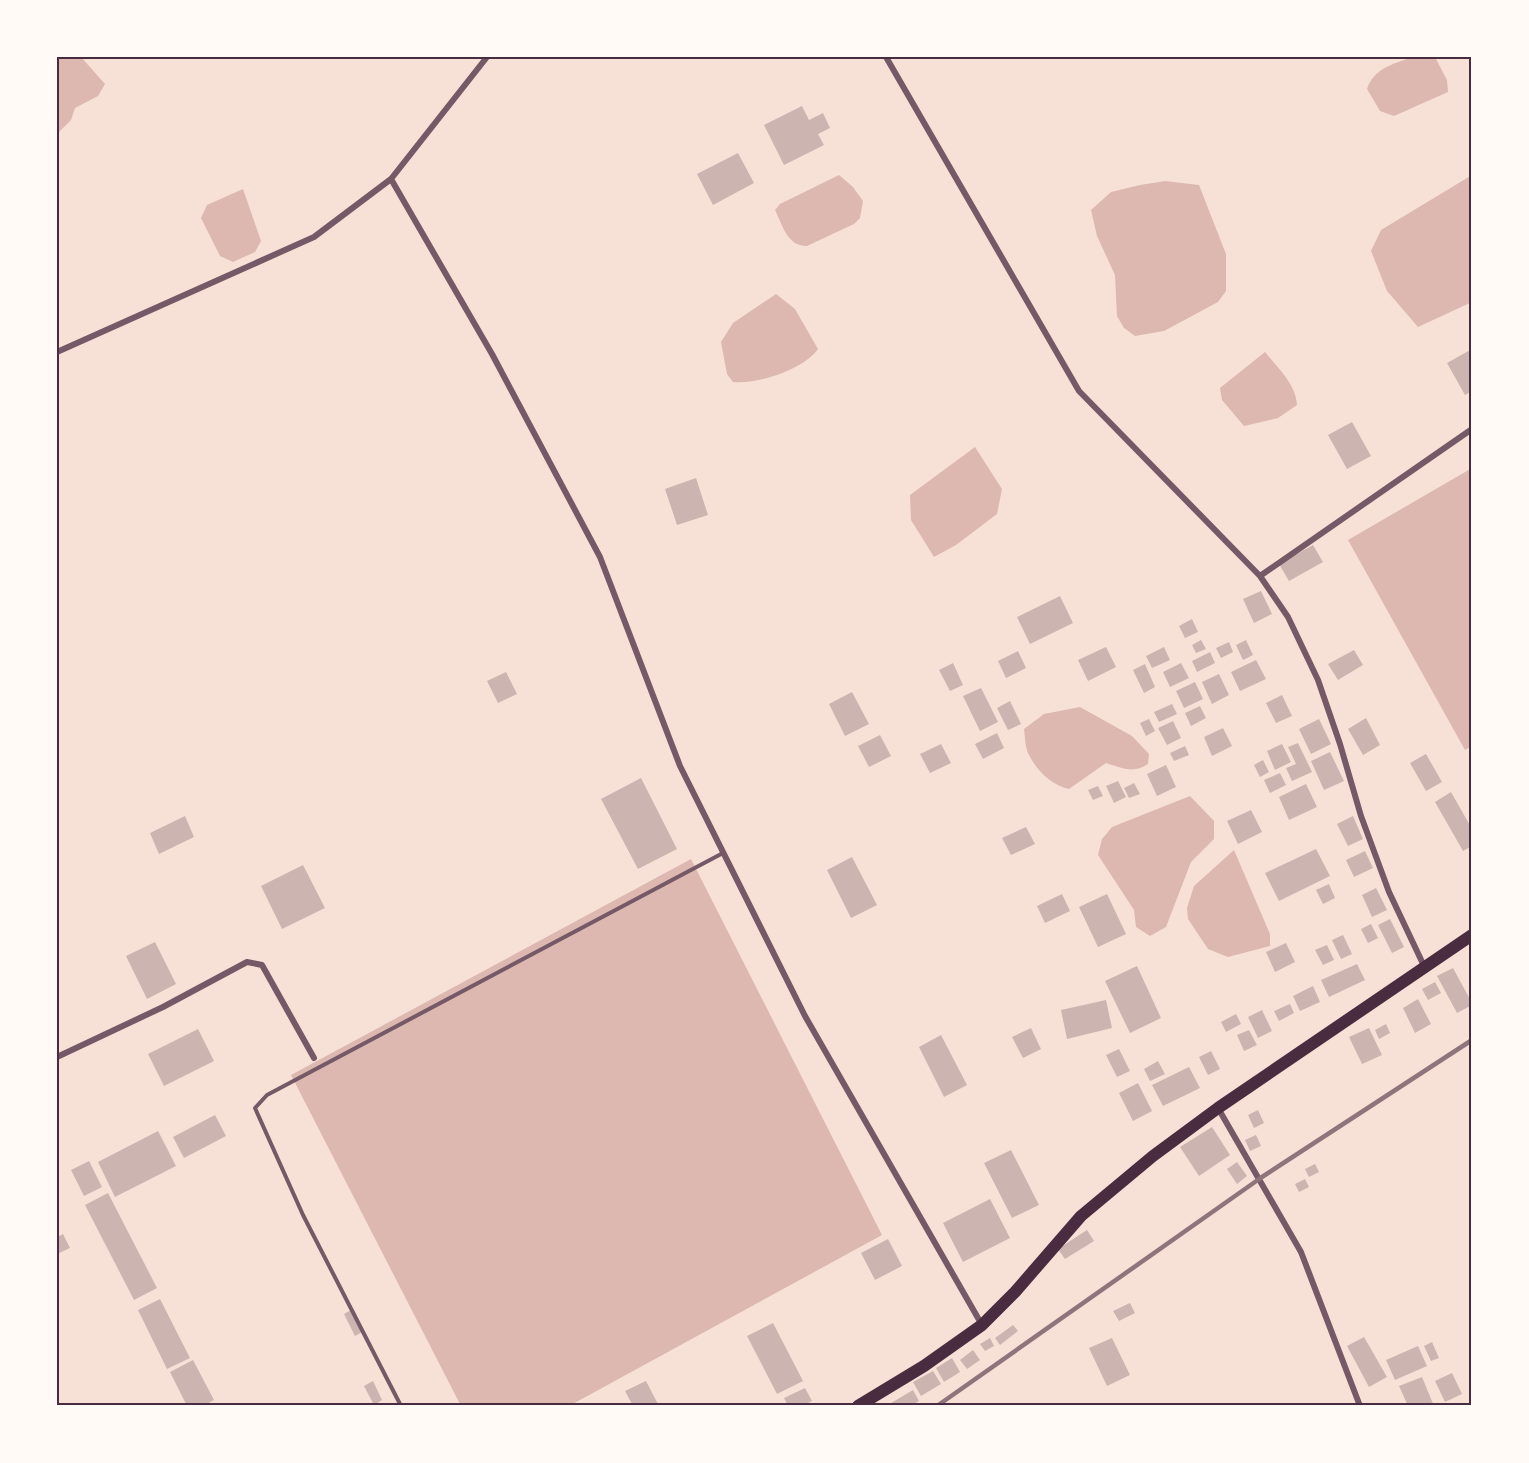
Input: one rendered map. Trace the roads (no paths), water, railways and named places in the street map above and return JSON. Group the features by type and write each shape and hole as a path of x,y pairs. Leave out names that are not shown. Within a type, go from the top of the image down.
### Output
{"highway":[{"path":"858,1406 924,1366 982,1325 1015,1292 1081,1216 1153,1156 1218,1108 1472,935"}],"street":[{"path":"57,352 314,237 391,179 487,57"},
{"path":"886,57 1079,391 1260,576 1288,617 1317,680 1340,744 1361,816 1389,892 1424,966"},
{"path":"391,179 492,354 600,557 680,766 805,1016 982,1325"},
{"path":"1260,576 1472,429"},
{"path":"57,1057 163,1007 248,962 262,965 314,1058"},
{"path":"1218,1108 1301,1252 1360,1406"}],"lane":[{"path":"401,1406 303,1215 255,1108 267,1095 723,853"}],"railway":[{"path":"937,1406 1262,1177 1472,1040"}]}
